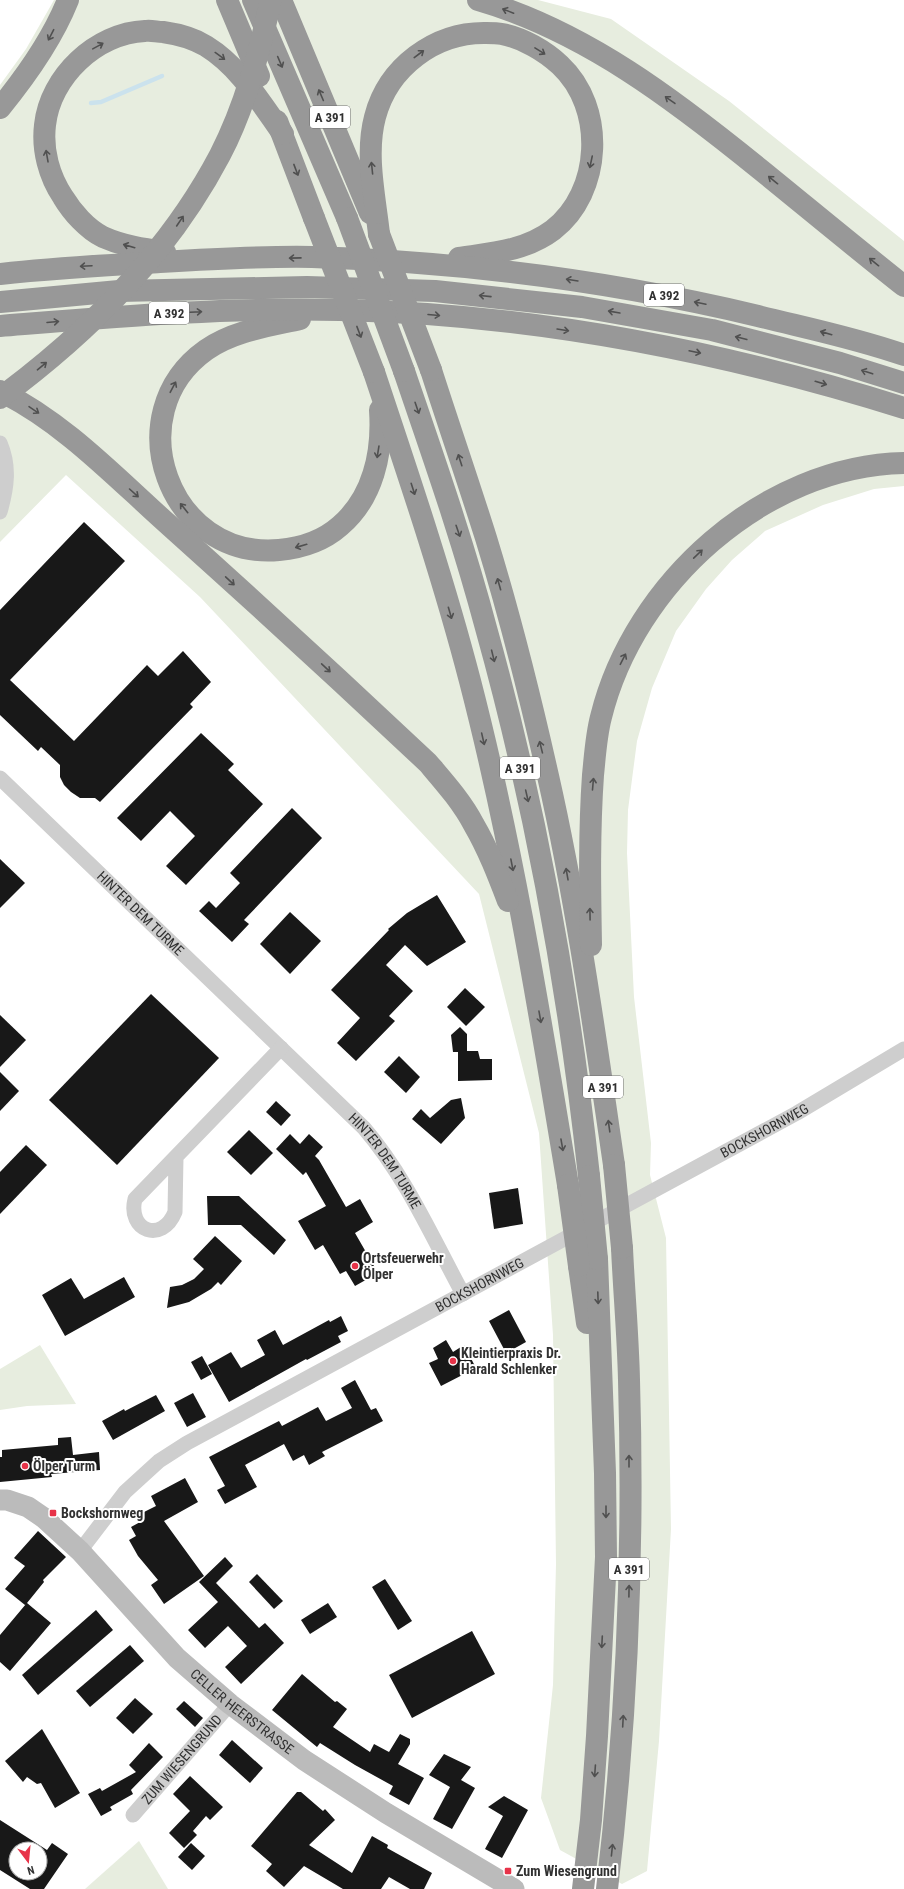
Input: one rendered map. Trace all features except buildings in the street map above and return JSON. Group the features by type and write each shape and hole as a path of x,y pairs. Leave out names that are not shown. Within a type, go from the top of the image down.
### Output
{"highway":[{"path":"0,108 48,41 68,0"},
{"path":"227,0 283,134 374,372 425,526 470,680 505,831 533,979 568,1185 588,1263"},
{"name":"A 391","path":"253,0 347,218 404,371 462,543 487,630 535,831 557,946 582,1110 589,1176 588,1263 606,1473 606,1557 597,1744 584,1880"},
{"path":"0,398 34,373 79,334 133,281 168,239 197,195 220,154 243,100 262,41 271,0"},
{"name":"A 391","path":"281,0 379,234 431,370 486,538 510,621 551,789 591,1009 614,1165 622,1248 629,1380 630,1551 628,1641 622,1739 607,1889"},
{"path":"478,0 541,23 599,53 661,94 704,124 904,286"},
{"path":"209,259 131,247 102,237 86,225 67,205 55,185 49,167 44,143 45,124 49,106 59,85 72,66 94,48 115,37 145,30 178,34 205,45 228,62 248,83 283,134"},
{"path":"379,234 371,157 372,131 380,100 391,81 408,62 426,48 452,37 476,33 501,34 524,41 544,53 561,66 574,82 584,100 590,117 593,157 588,177 580,195 568,215 553,230 534,241 514,249 491,254 418,262"},
{"name":"A 392","path":"0,274 60,268 209,259 310,257 418,262 566,279 639,290 723,307 818,330 904,355"},
{"path":"0,302 119,291 307,287 435,290 582,307 712,330 840,363 904,383"},
{"path":"339,310 234,336 207,349 184,370 168,397 163,412 160,434 161,458 164,473 178,501 197,523 208,531 220,538 246,548 274,551 288,550 301,547 326,536 347,520 356,510 375,470 381,424 374,372"},
{"name":"A 392","path":"0,326 143,315 228,311 339,310 432,314 550,328 657,344 781,372 904,408"},
{"path":"0,391 19,401 48,420 80,446 225,576 428,763 453,793 474,824 497,872 511,909 533,979"},
{"path":"591,1009 590,814 596,745 608,691 635,635 649,610 667,586 690,562 728,528 783,493 814,481 866,467 904,463"}],"main road":[{"name":"CELLER HEERSTRASSE","path":"0,1500 7,1500 28,1507 44,1518 80,1551 177,1658 230,1704 304,1760 386,1813 514,1889"}],"street":[{"path":"0,443 4,451 7,468 6,490 0,512"},
{"name":"HINTER DEM TURME","path":"0,778 364,1128 379,1145 409,1191 463,1294"},
{"path":"176,1157 281,1048"},
{"name":"BOCKSHORNWEG","path":"80,1551 125,1492 159,1461 188,1443 797,1113 904,1049"},
{"name":"ZUM WIESENGRUND","path":"133,1815 230,1704"}],"shaded area":[{"path":"54,0 538,0 611,19 729,101 904,241 904,486 874,489 823,505 765,531 732,560 706,589 676,631 652,688 637,741 628,810 627,853 634,997 651,1143 650,1175 666,1238 671,1529 659,1741 647,1871 622,1884 560,1850 541,1798 553,1685 556,1564 553,1335 539,1133 479,894 200,597 66,475 0,542 0,85 26,49"},
{"path":"40,1345 76,1404 27,1406 0,1410 0,1369"},
{"path":"139,1841 168,1889 85,1889"}],"waterway":[{"path":"91,103 101,102 162,76"}],"place":[{"name":"Ortsfeuerwehr Ölper","path":"355,1266"},
{"name":"Kleintierpraxis Dr. Harald Schlenker","path":"453,1361"},
{"name":"Ölper Turm","path":"25,1466"},
{"name":"Bockshornweg","path":"53,1513"},
{"name":"Zum Wiesengrund","path":"508,1871"}]}
